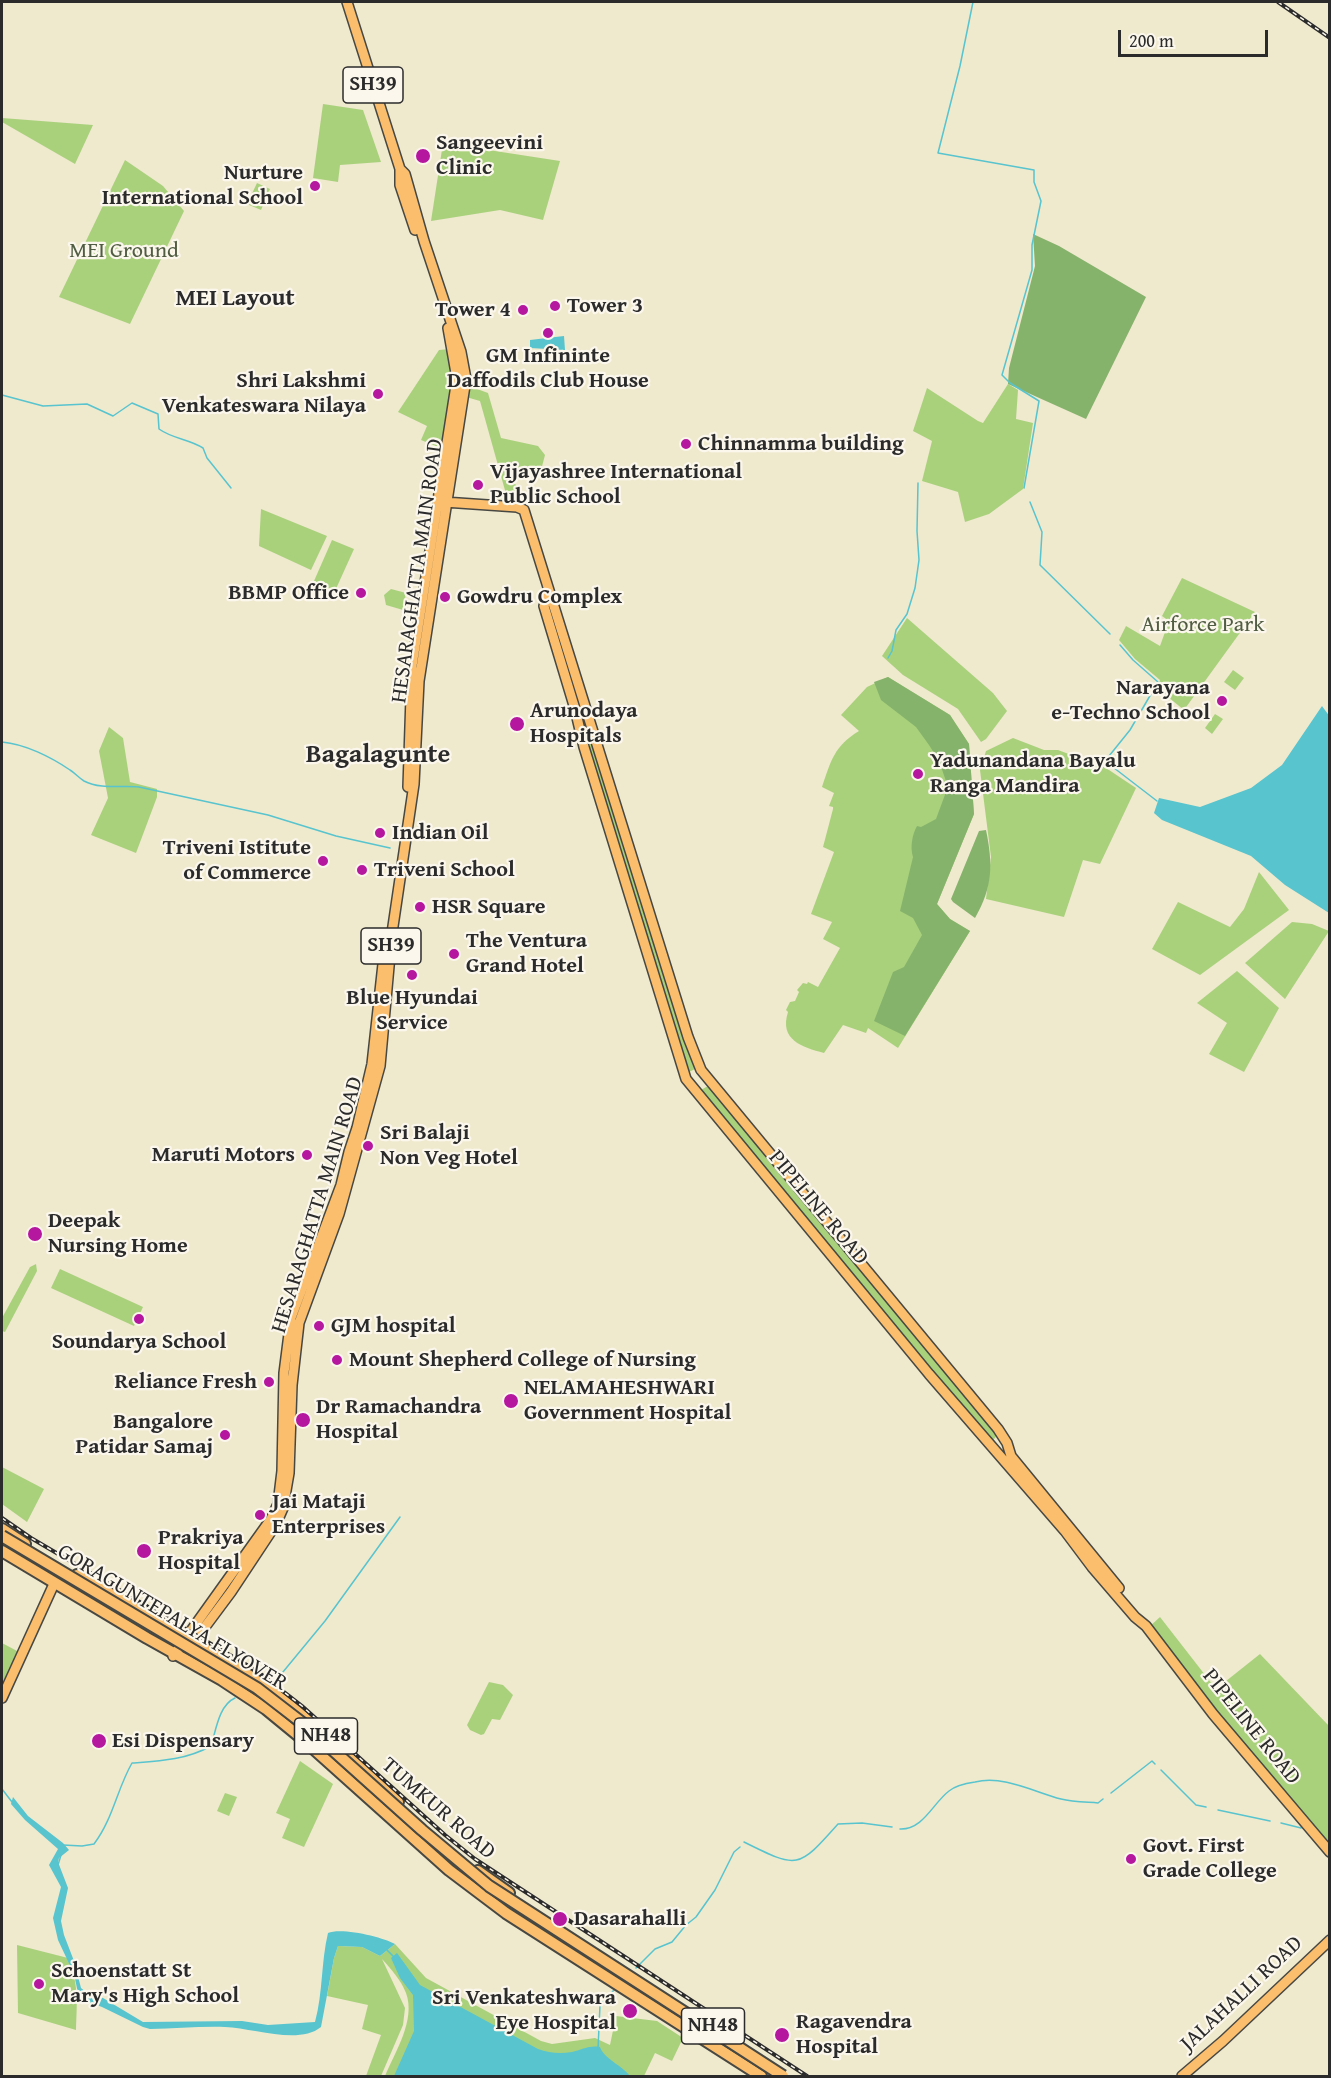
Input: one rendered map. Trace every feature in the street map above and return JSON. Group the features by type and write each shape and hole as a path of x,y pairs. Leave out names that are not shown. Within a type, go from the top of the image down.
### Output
{"highway":[{"name":"TUMKUR ROAD","path":"2,1529 232,1665 290,1705 480,1872 791,2076"},
{"name":"GORAGUNTEPALYA FLYOVER","path":"2,1536 257,1688 305,1725 422,1830 489,1886 783,2076"},
{"name":"GORAGUNTEPALYA FLYOVER","path":"2,1544 261,1698 297,1726 413,1831 483,1889 771,2076"},
{"name":"TUMKUR ROAD","path":"2,1551 178,1657 222,1680 275,1716 468,1885 506,1912 761,2076"}],"main road":[{"name":"SH39","path":"347,2 400,169 400,185 447,324 456,365 457,379 443,502"},
{"name":"PIPELINE ROAD","path":"443,502 517,507 524,510 688,1036 701,1070 998,1429 1007,1443 1011,1456 1131,1601 1145,1620 1146,1626"},
{"name":"HESARAGHATTA MAIN ROAD","path":"178,1657 271,1520 278,1504 282,1471 284,1373 291,1318 341,1185 372,1064 387,930 408,782 411,666 443,502"},
{"name":"HESARAGHATTA MAIN ROAD","path":"190,1640 231,1592 276,1524 286,1497 292,1385 299,1323 339,1214 380,1066 392,933 414,784 418,681 443,502"},
{"name":"PIPELINE ROAD","path":"549,592 544,606 584,747 686,1079 929,1374 1065,1531 1135,1617 1146,1626 1213,1714 1329,1852"},
{"path":"2,1698 53,1586"},
{"name":"JALAHALLI ROAD","path":"1182,2076 1223,2041 1329,1940"}],"green space":[{"path":"323,104 363,110 381,162 340,165 338,182 313,178"},
{"path":"2,118 93,125 75,164 2,122"},
{"path":"443,143 560,161 543,220 500,210 431,221"},
{"name":"MEI Ground","path":"125,160 163,186 184,211 130,324 59,297"},
{"path":"257,183 270,189 261,210 247,204"},
{"path":"1033,234 1059,246 1146,297 1086,419 1008,384 1009,368 1035,266"},
{"path":"450,349 454,383 443,449 421,440 427,426 398,412 439,350"},
{"path":"1008,384 1018,390 1016,419 1033,423 1023,489 989,514 965,522 958,492 922,481 932,441 913,431 927,388 983,423"},
{"path":"469,386 488,393 501,438 538,446 545,455 540,474 511,470 521,502 508,501 480,401 466,397"},
{"path":"261,509 327,536 311,570 259,546"},
{"path":"332,540 354,549 335,591 314,581"},
{"name":"Airforce Park","path":"1182,578 1255,612 1184,710 1157,688 1160,680 1135,659 1119,640 1126,626 1160,646 1169,621 1162,616"},
{"path":"391,589 406,593 403,610 386,605 384,595"},
{"path":"907,618 993,693 1007,711 986,739 981,742 958,709 903,675 882,656"},
{"path":"1233,670 1244,678 1235,690 1224,682"},
{"path":"888,677 950,715 969,744 974,814 937,904 950,919 970,931 898,1048 868,1028 866,1033 843,1025 824,1053 794,1041 786,1022 788,1012 786,1010 790,1002 795,1001 799,992 797,990 803,983 808,982 818,987 840,948 823,939 832,922 811,914 834,852 823,847 833,809 829,806 834,793 822,787 834,755 844,742 859,731 841,715 867,687"},
{"path":"888,677 950,715 969,744 974,814 937,904 950,919 970,931 905,1036 874,1021 893,972 904,967 922,935 913,918 900,911 913,857 914,833 917,826 921,827 936,819 947,784 939,761 916,727 881,700 874,682"},
{"path":"1215,714 1223,719 1212,734 1205,728"},
{"path":"109,727 123,738 130,782 157,789 157,797 136,853 91,835 108,798 99,751"},
{"path":"593,736 636,885 697,1068 685,1074 582,737"},
{"path":"1013,738 1044,750 1058,750 1106,768 1136,788 1100,864 1083,860 1064,917 986,899 991,857 980,770 986,751"},
{"path":"986,830 990,854 990,875 985,896 975,918 951,899 979,831"},
{"path":"1259,872 1289,910 1200,975 1152,949 1178,902 1230,927 1244,909"},
{"path":"1292,922 1312,924 1329,931 1285,999 1245,963"},
{"path":"1237,971 1279,1008 1244,1072 1209,1054 1227,1023 1197,1003"},
{"path":"708,1086 999,1433 990,1444 699,1091"},
{"path":"36,1264 37,1271 5,1332 2,1331 2,1318 30,1267"},
{"path":"60,1269 143,1307 134,1326 51,1288"},
{"path":"2,1467 44,1489 27,1522 2,1504"},
{"path":"1160,1617 1216,1689 1260,1654 1329,1726 1329,1850 1215,1714 1149,1627"},
{"path":"2,1643 19,1652 2,1689"},
{"path":"489,1682 503,1685 513,1695 500,1720 492,1719 484,1734 481,1735 470,1730 467,1725"},
{"path":"300,1761 333,1784 304,1847 282,1838 290,1819 276,1813"},
{"path":"225,1793 237,1797 229,1816 217,1811"},
{"path":"395,1944 426,1978 541,2041 552,2044 595,2038 610,2045 616,2016 657,2021 683,2038 672,2061 655,2053 644,2076 385,2076 403,2036 408,2003 401,1984 382,1959 405,2008 403,2025 381,2076 366,2076 381,2035 362,2029 368,2005 327,1996 334,1958 338,1946 362,1947 380,1956"},
{"name":"Schoenstatt St Mary's High School","path":"17,1945 68,1958 76,1985 76,2030 18,2013"}],"water":[{"path":"564,336 565,350 530,348 530,340"},
{"path":"1322,706 1330,717 1329,913 1285,885 1251,856 1162,820 1154,813 1159,798 1200,807 1251,788 1282,765"},
{"path":"13,1797 28,1816 69,1850 59,1858 58,1862 68,1888 61,1921 81,1988 87,1993 103,1998 143,2022 242,2021 268,2025 315,2022 328,1933 342,1931 362,1934 395,1944 380,1956 362,1947 338,1946 321,2027 312,2032 288,2035 225,2027 150,2029 143,2027 86,2001 78,1993 74,1974 58,1940 53,1918 61,1887 49,1865 58,1849 25,1820 11,1804"},
{"path":"397,1953 420,1985 538,2049 563,2053 600,2047 605,2055 630,2076 394,2076 414,2031 413,1995 400,1978 391,1958"}],"waterway":[{"path":"973,2 938,153 1034,170 1034,182 1041,201 1032,245 1032,270 1002,375 1010,383 1039,401 1024,488"},
{"path":"2,395 43,406 87,404 113,416 132,403 158,414 159,429 203,448 207,458 231,488"},
{"path":"888,658 892,651 896,630 907,614 915,588 919,560 918,483"},
{"path":"1030,502 1042,532 1040,565 1110,634"},
{"path":"1120,645 1158,682 1130,730 1105,761 1157,801"},
{"path":"2,742 20,745 46,756 91,784 139,787 268,815 336,836 390,848"},
{"path":"278,1678 325,1621 400,1517"},
{"path":"63,1845 94,1844 106,1824 132,1763 182,1757 211,1746 222,1712 225,1706 235,1698"},
{"path":"1111,1793 1152,1761 1155,1764"},
{"path":"1161,1770 1196,1805 1206,1807"},
{"path":"900,1829 908,1828 921,1821 952,1789 986,1780 1008,1782 1070,1801 1098,1803 1103,1799"},
{"path":"2,1789 12,1802"},
{"path":"1218,1810 1270,1821"},
{"path":"744,1842 776,1857 796,1860 814,1850 838,1824 862,1823 892,1827"},
{"path":"1281,1823 1301,1828"},
{"path":"636,1968 655,1949 672,1942 696,1917 715,1890 734,1852 740,1847"},
{"path":"58,1865 61,1855"},
{"path":"387,1950 394,1957"},
{"path":"598,2049 600,2005 614,1990"}],"railway":[{"path":"1278,2 1330,38"},
{"path":"2,1518 31,1538 257,1671 302,1706 445,1835 475,1859 807,2076"}],"place":[{"name":"Sangeevini Clinic","path":"423,156"},
{"name":"Nurture International School","path":"315,186"},
{"name":"Tower 3","path":"555,306"},
{"name":"Tower 4","path":"523,310"},
{"name":"GM Infininte Daffodils Club House","path":"548,333"},
{"name":"Shri Lakshmi Venkateswara Nilaya","path":"378,394"},
{"name":"Chinnamma building","path":"686,444"},
{"name":"Vijayashree International Public School","path":"478,485"},
{"name":"BBMP Office","path":"361,593"},
{"name":"Gowdru Complex","path":"445,597"},
{"name":"Narayana e-Techno School","path":"1222,701"},
{"name":"Arunodaya Hospitals","path":"517,724"},
{"name":"Yadunandana Bayalu Ranga Mandira","path":"918,774"},
{"name":"Indian Oil","path":"380,833"},
{"name":"Triveni Istitute of Commerce","path":"323,861"},
{"name":"Triveni School","path":"362,870"},
{"name":"HSR Square","path":"420,907"},
{"name":"The Ventura Grand Hotel","path":"454,954"},
{"name":"Blue Hyundai Service","path":"412,975"},
{"name":"Sri Balaji Non Veg Hotel","path":"368,1146"},
{"name":"Maruti Motors","path":"307,1155"},
{"name":"Deepak Nursing Home","path":"35,1234"},
{"name":"Soundarya School","path":"139,1319"},
{"name":"GJM hospital","path":"319,1326"},
{"name":"Mount Shepherd College of Nursing","path":"337,1360"},
{"name":"Reliance Fresh","path":"269,1382"},
{"name":"NELAMAHESHWARI Government Hospital","path":"511,1401"},
{"name":"Dr Ramachandra Hospital","path":"303,1420"},
{"name":"Bangalore Patidar Samaj","path":"225,1435"},
{"name":"Jai Mataji Enterprises","path":"260,1515"},
{"name":"Prakriya Hospital","path":"144,1551"},
{"name":"Esi Dispensary","path":"99,1741"},
{"name":"Govt. First Grade College","path":"1131,1859"},
{"name":"Dasarahalli","path":"560,1919"},
{"name":"Schoenstatt St Mary's High School","path":"39,1984"},
{"name":"Sri Venkateshwara Eye Hospital","path":"630,2011"},
{"name":"Ragavendra Hospital","path":"782,2035"}],"district":[{"name":"MEI Layout","path":"235,299"},
{"name":"Bagalagunte","path":"378,755"}]}
